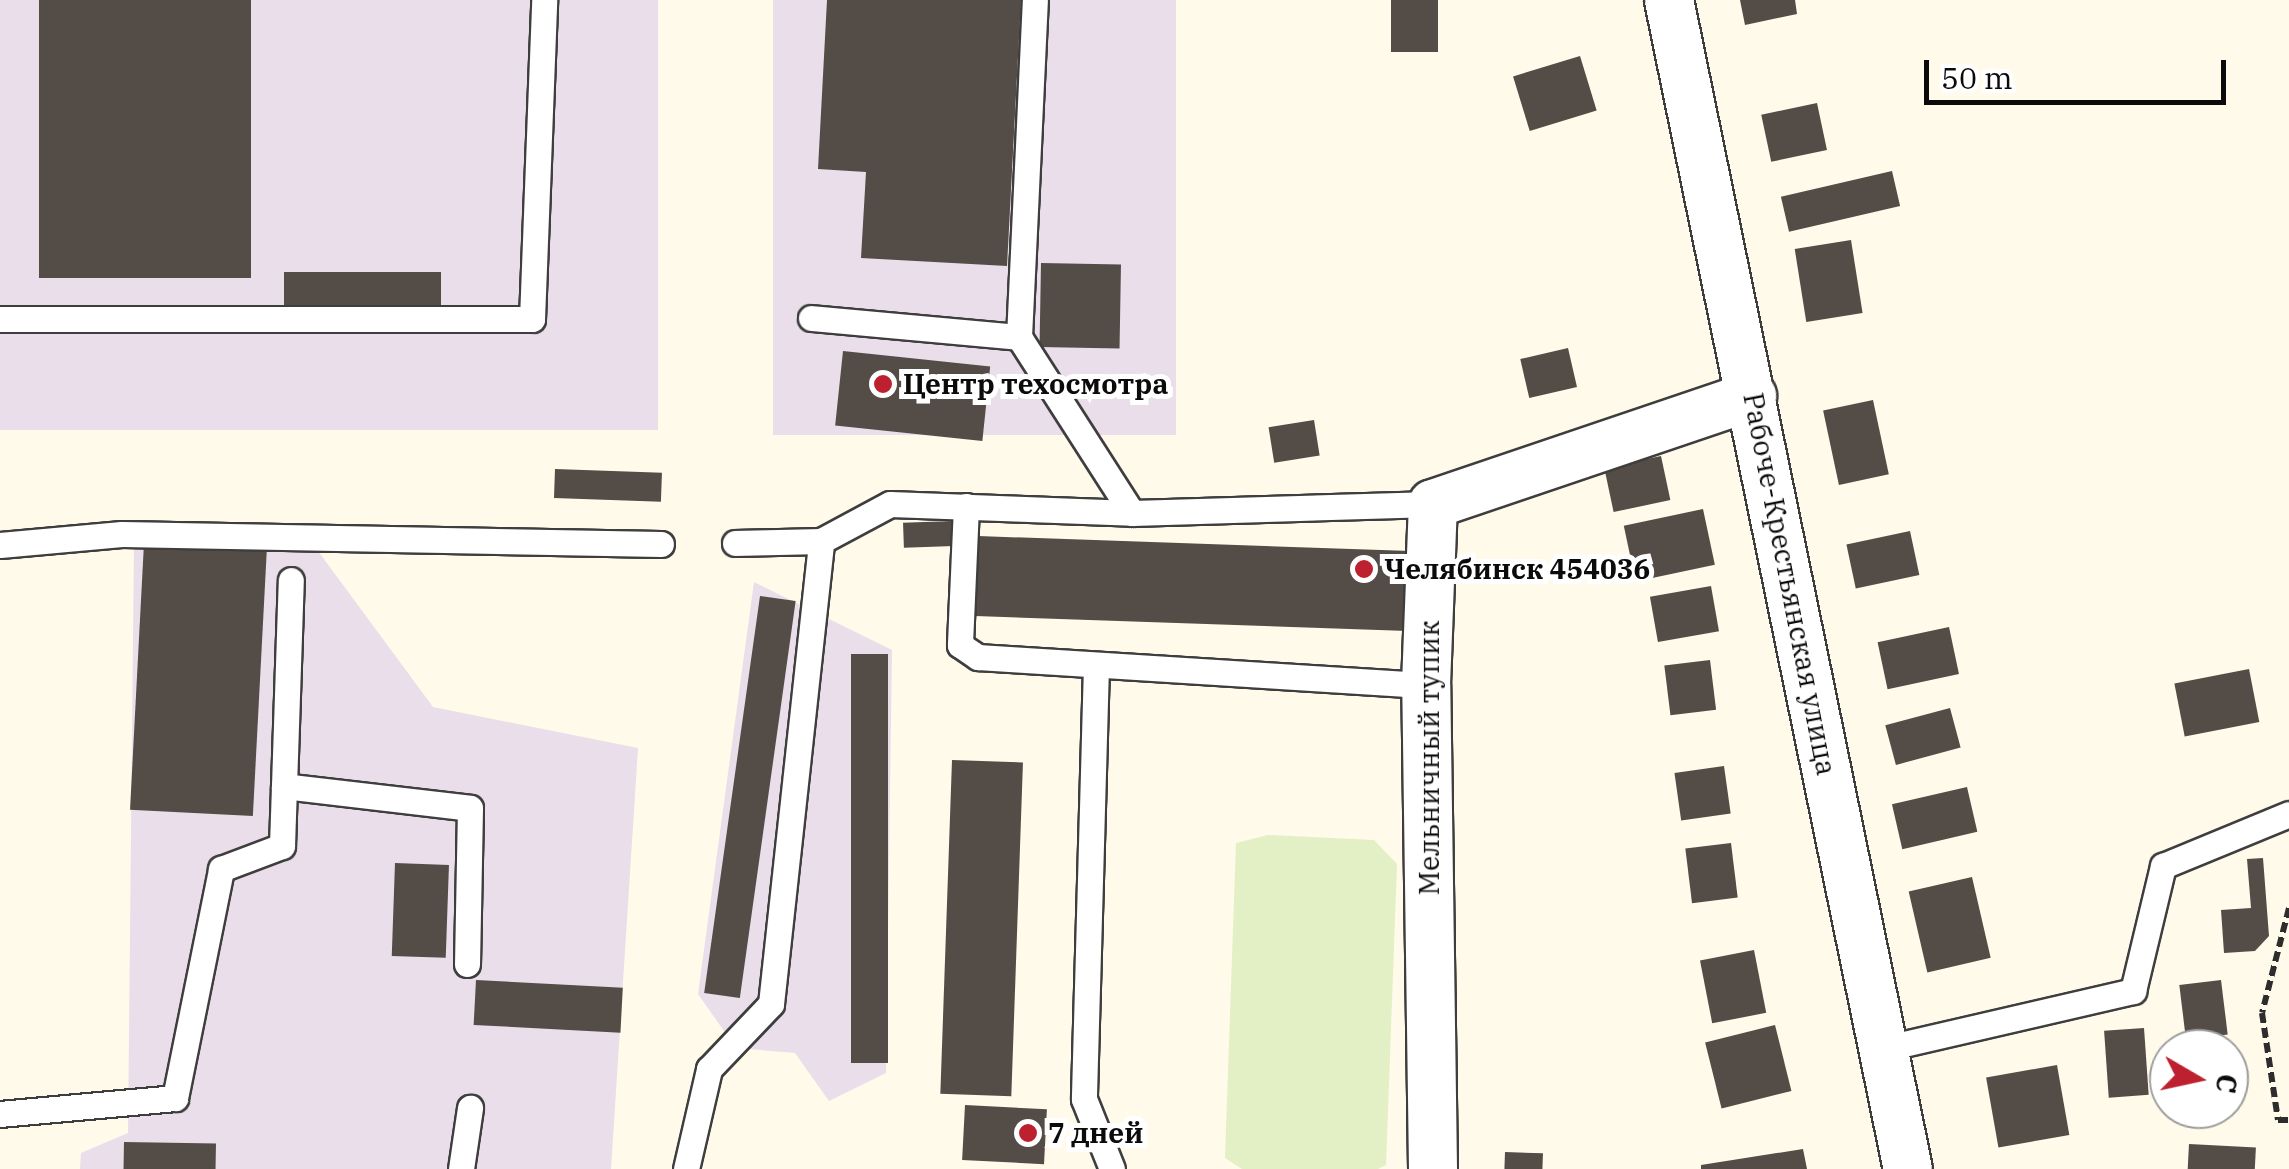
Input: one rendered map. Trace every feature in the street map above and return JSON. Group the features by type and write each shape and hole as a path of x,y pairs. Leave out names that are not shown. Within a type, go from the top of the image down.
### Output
{"street":[{"name":"Рабоче-Крестьянская улица","path":"1669,0 1908,1169"},
{"path":"1433,504 1752,396"},
{"name":"Мельничный тупик","path":"1433,504 1426,686 1434,1169"}],"lane":[{"path":"0,320 532,319 544,0"},
{"path":"1036,0 1018,337 1132,512"},
{"path":"811,318 1018,337"},
{"path":"736,544 822,542 890,504 1132,512 1433,504"},
{"path":"966,506 960,646 978,657 1426,686"},
{"path":"0,545 122,534 660,544"},
{"path":"686,1169 710,1068 771,1004 822,542"},
{"path":"0,1114 175,1098 221,869 282,846 292,580"},
{"path":"1096,665 1084,1099 1112,1169"},
{"path":"284,786 470,808 467,964"},
{"path":"1882,1049 2133,992 2163,866 2289,814"},
{"path":"460,1169 470,1108"}],"path":[{"path":"2289,908 2262,1013 2278,1120 2289,1120"}],"shaded area":[{"path":"0,0 658,0 658,430 0,430"},
{"path":"773,0 1176,0 1176,435 773,435"},
{"path":"134,541 318,551 433,707 638,748 611,1169 80,1169 81,1153 128,1133"},
{"path":"754,582 892,650 886,1073 829,1101 795,1053 736,1048 698,994"}],"green space":[{"path":"1268,835 1374,840 1397,864 1386,1165 1378,1169 1242,1169 1225,1158 1236,843"}],"building":[{"path":"39,0 251,0 251,278 39,278"},
{"path":"827,0 1021,0 1007,266 861,258 866,172 818,169"},
{"path":"1391,0 1438,0 1438,52 1391,52"},
{"path":"1740,0 1795,0 1797,14 1745,25"},
{"path":"1580,56 1597,111 1530,131 1513,76"},
{"path":"1817,103 1827,150 1771,162 1761,115"},
{"path":"1892,171 1900,206 1789,232 1781,197"},
{"path":"1851,240 1863,313 1806,322 1795,249"},
{"path":"1041,263 1121,264 1120,348 1040,347"},
{"path":"284,272 441,272 441,306 284,306"},
{"path":"1568,348 1577,387 1529,398 1520,359"},
{"path":"843,351 990,366 982,441 835,426"},
{"path":"1873,400 1889,474 1839,485 1823,411"},
{"path":"1314,420 1320,456 1274,463 1269,427"},
{"path":"1661,456 1670,500 1614,512 1604,468"},
{"path":"555,469 662,473 661,502 554,498"},
{"path":"1703,509 1715,565 1636,582 1624,526"},
{"path":"953,521 954,546 904,548 903,523"},
{"path":"1910,531 1919,575 1856,589 1846,545"},
{"path":"978,536 1418,551 1415,631 975,616"},
{"path":"144,543 267,549 253,816 130,810"},
{"path":"1711,586 1719,631 1658,642 1650,597"},
{"path":"760,596 796,601 740,998 704,993"},
{"path":"1949,627 1959,674 1888,689 1878,642"},
{"path":"851,654 888,654 888,1063 851,1063"},
{"path":"1710,660 1716,710 1670,715 1664,666"},
{"path":"2249,669 2259,722 2185,737 2174,684"},
{"path":"1950,708 1961,748 1896,765 1885,725"},
{"path":"952,760 1023,762 1011,1096 940,1094"},
{"path":"1724,766 1731,814 1681,820 1674,773"},
{"path":"1967,787 1977,832 1902,849 1892,804"},
{"path":"1731,843 1738,898 1692,903 1685,849"},
{"path":"2263,858 2269,936 2255,951 2224,953 2221,910 2251,908 2247,859"},
{"path":"395,863 449,865 446,958 392,956"},
{"path":"1972,877 1991,958 1927,972 1909,892"},
{"path":"1754,950 1766,1013 1712,1023 1700,960"},
{"path":"476,980 623,988 620,1033 474,1025"},
{"path":"2221,980 2227,1029 2185,1029 2179,985"},
{"path":"1775,1025 1791,1091 1722,1108 1705,1042"},
{"path":"2144,1028 2149,1095 2109,1098 2104,1031"},
{"path":"2057,1065 2069,1135 1998,1147 1986,1078"},
{"path":"965,1105 1047,1109 1044,1164 962,1160"},
{"path":"124,1142 216,1144 216,1169 124,1169"},
{"path":"2189,1144 2256,1148 2255,1169 2188,1169"},
{"path":"1803,1149 1807,1169 1701,1169 1701,1165"},
{"path":"1505,1152 1543,1153 1542,1169 1504,1169"}],"place":[{"name":"Центр техосмотра","path":"883,384"},
{"name":"Челябинск 454036","path":"1364,569"},
{"name":"7 дней","path":"1028,1133"}]}
